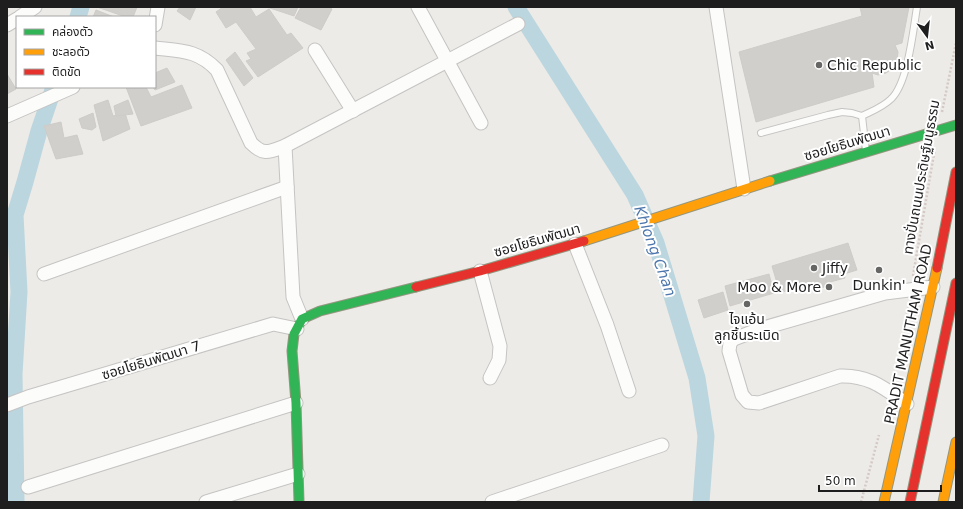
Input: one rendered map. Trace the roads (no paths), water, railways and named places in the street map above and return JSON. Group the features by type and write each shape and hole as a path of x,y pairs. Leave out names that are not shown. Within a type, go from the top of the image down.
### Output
{"main road":[{"name":"ซอยโยธินพัฒนา","path":"299,324 320,311 480,271 575,244 744,189 956,125"},
{"name":"PRADIT MANUTHAM ROAD","path":"884,502 933,287 956,172"},
{"path":"910,502 956,283"},
{"path":"299,324 294,334 292,351 296,403 299,502"},
{"path":"943,502 956,442"}],"street":[{"path":"22,16 35,7"},
{"path":"156,19 158,7"},
{"path":"418,7 446,62 481,123"},
{"path":"716,7 744,189"},
{"path":"7,25 16,20"},
{"path":"156,48 195,53 209,61 217,70 251,143 257,149 264,152 272,152 518,24"},
{"path":"315,50 353,111"},
{"path":"7,116 70,89"},
{"path":"285,146 293,297 299,324"},
{"path":"44,274 287,187"},
{"path":"575,244 607,325 629,391"},
{"path":"480,271 500,346 499,360 490,378"},
{"path":"907,404 879,384 866,379 850,376 840,376 759,402 748,402 742,394 730,351 730,343 734,338 760,329 885,293 933,287"},
{"name":"ซอยโยธินพัฒนา 7","path":"7,405 28,397 273,324 299,324"},
{"path":"28,487 296,403"},
{"path":"492,502 662,445"},
{"path":"206,502 298,474"}],"lane":[{"path":"761,133 828,114 842,112 862,116 880,107 892,98 900,86 905,74 917,7"},
{"path":"862,116 866,152"}],"waterway":[{"path":"78,16 81,7"},
{"name":"Khlong Chan","path":"516,7 635,195 656,243 697,378 706,436 701,502"},
{"path":"16,502 14,374 19,292 15,215 39,131 54,88"}],"place":[{"name":"Chic Republic","path":"819,65"},
{"name":"Jiffy","path":"814,268"},
{"name":"Dunkin'","path":"879,270"},
{"name":"Moo & More","path":"829,287"},
{"name":"ไจแอ้น ลูกชิ้นระเบิด","path":"747,304"}]}
